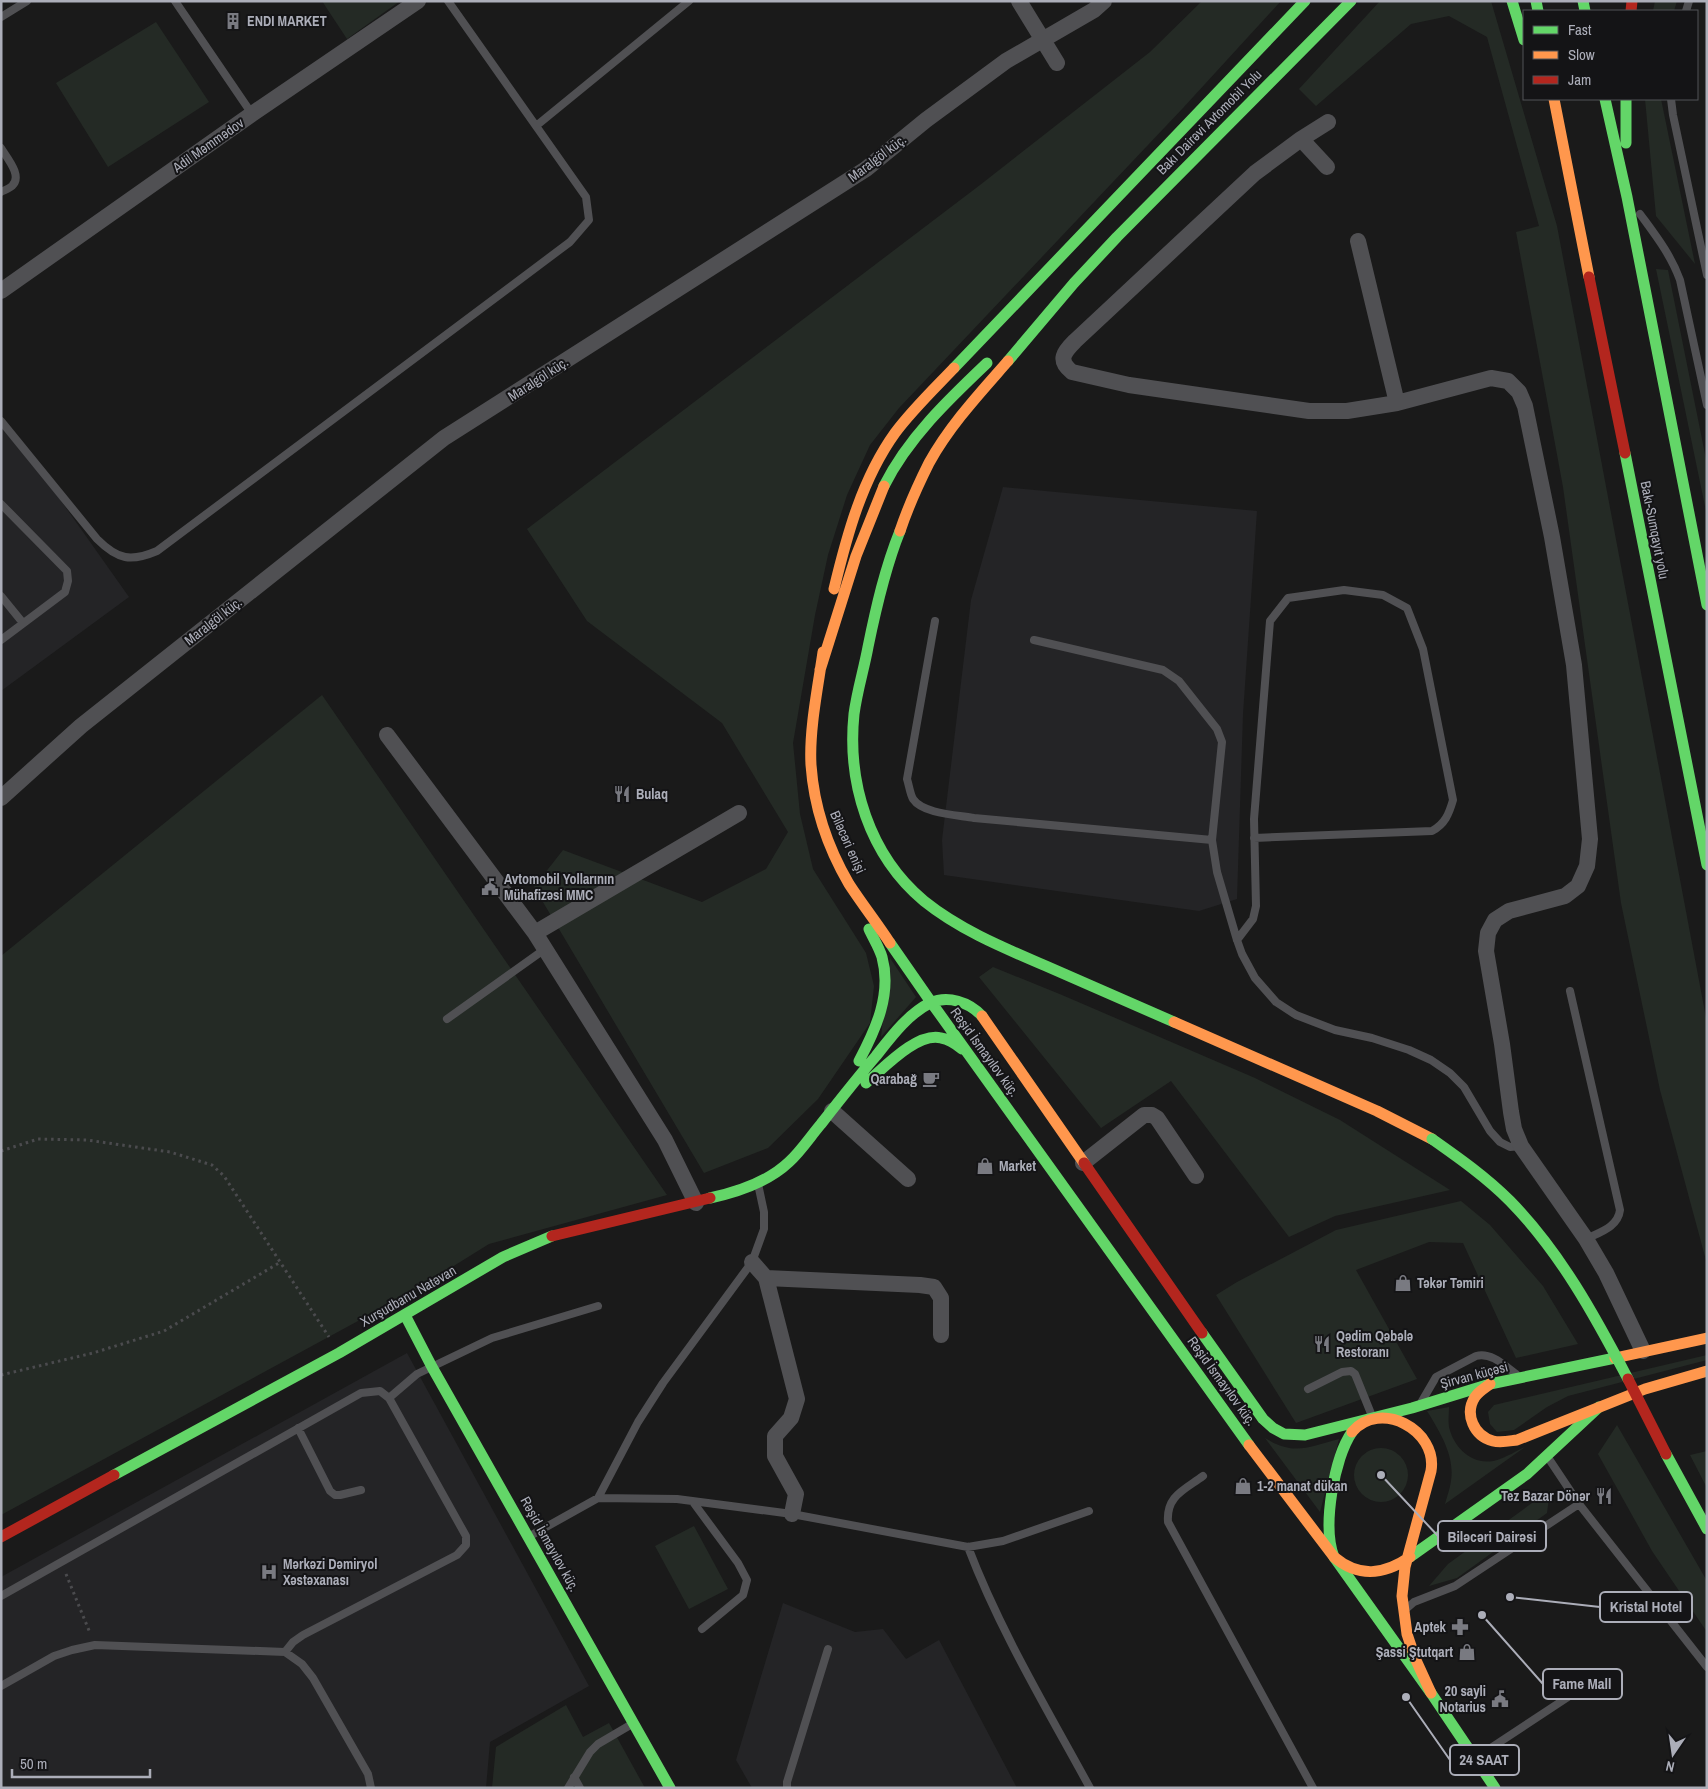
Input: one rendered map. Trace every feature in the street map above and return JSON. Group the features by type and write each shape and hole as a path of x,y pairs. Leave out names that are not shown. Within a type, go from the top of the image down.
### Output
{"main road":[{"path":"820,670 842,552 857,507 885,448 905,420 1305,1"},
{"name":"Bakı Dairəvi Avtomobil Yolu","path":"1090,266 1146,206 1351,1"},
{"path":"1512,1 1523,37"},
{"path":"1542,100 1574,202"},
{"path":"1554,100 1574,202"},
{"path":"1605,100 1627,196 1707,605"},
{"path":"1626,100 1627,196"},
{"name":"Bakı-Sumqayıt yolu","path":"1574,202 1707,865"},
{"path":"1010,341 1090,266"},
{"path":"1090,266 957,422 931,461 909,504 892,554 854,712 852,745 855,778 864,814 878,847 897,874 921,899 949,919 988,940 1378,1111 1432,1139 1472,1167 1497,1189 1540,1236 1565,1270 1593,1315 1707,1529"},
{"path":"820,670 850,572 880,493 894,468 924,427 996,355"},
{"name":"Biləcəri enişi","path":"820,670 814,711 810,764 816,803 824,831 849,883 931,1002"},
{"path":"832,1111 871,1038 882,1007 886,987 882,958 849,883"},
{"name":"Rəşid İsmayılov küç.","path":"1258,1414 980,1014 971,1006 957,999 943,999 931,1002 1248,1443 1334,1557 1431,1692"},
{"path":"832,1111 889,1039 904,1023 931,1002"},
{"path":"832,1111 916,1042 939,1037 948,1039 968,1053"},
{"name":"Xurşudbanu Natəvan","path":"1,1537 339,1353 503,1257 531,1244 585,1227 696,1203 758,1183 788,1162 832,1111"},
{"name":"Rəşid İsmayılov küç.","path":"405,1315 432,1367 670,1788"},
{"name":"Şirvan küçəsi","path":"1258,1414 1280,1433 1298,1436 1419,1406 1490,1384 1707,1338"},
{"path":"1490,1384 1474,1398 1471,1420 1475,1430 1494,1441 1517,1440 1645,1389 1707,1371"},
{"path":"1495,1788 1431,1692 1409,1644 1403,1614 1403,1581 1408,1557 1426,1497 1432,1462 1430,1450 1418,1434 1400,1421 1388,1418 1373,1418 1354,1429 1347,1438 1336,1469 1328,1532 1330,1548 1334,1557 1340,1563 1353,1569 1369,1572 1388,1569 1408,1557 1527,1474 1548,1457 1599,1407"}],"street":[{"name":"Adil Məmmədov","path":"1,291 252,114 418,1"},
{"path":"1019,1 1057,63"},
{"name":"Maralgöl küç.","path":"1,798 81,726 444,438 866,170 926,120 1006,61 1094,10 1104,1"},
{"path":"1328,122 1301,139 1255,173 1075,341 1065,352 1063,361 1072,372 1129,385 1310,411 1347,411 1397,403 1491,378 1508,381 1519,392 1525,406 1552,537 1575,675 1590,839 1587,866 1578,886 1565,896 1509,911 1495,920 1488,933 1486,951 1514,1129 1521,1146 1586,1240 1606,1273 1643,1351"},
{"path":"1301,139 1328,167"},
{"path":"1358,241 1397,403"},
{"path":"387,735 546,949 665,1140 696,1203"},
{"path":"535,933 739,812"},
{"path":"832,1111 908,1179"},
{"path":"1083,1163 1144,1115 1152,1115 1157,1118 1196,1176"},
{"path":"752,1262 766,1278 797,1399 791,1418 775,1436 775,1456 796,1494 792,1514"},
{"path":"766,1278 934,1287 941,1298 941,1335"}],"lane":[{"path":"1,17 27,1"},
{"path":"1,421 97,540 108,551 124,558 142,558 158,551 570,242 589,220 586,197 448,1"},
{"path":"536,126 689,1"},
{"path":"176,2 252,114"},
{"path":"1671,100 1707,275"},
{"path":"1,148 15,172 16,178 13,185 1,192"},
{"path":"1627,196 1665,248 1675,266 1680,280 1707,405"},
{"path":"1,504 67,571 68,581 65,592 1,640"},
{"path":"1237,940 1253,918 1256,906 1254,838 1254,819 1270,621 1288,598 1344,590 1383,595 1407,608 1423,649 1453,800 1448,815 1441,826 1432,831 1254,838"},
{"path":"1,596 23,624"},
{"path":"935,621 907,779 914,800 926,808 939,813 974,818 1212,840"},
{"path":"1034,640 1163,670 1179,681 1217,729 1222,742 1212,840 1217,872 1242,954 1255,978 1276,1002 1296,1015 1335,1030 1372,1038 1409,1050 1431,1060 1450,1073 1464,1087 1490,1131 1500,1142 1510,1147 1521,1146"},
{"path":"447,1019 546,949"},
{"path":"1570,992 1620,1210 1616,1223 1586,1240"},
{"path":"598,1498 638,1422 663,1383 752,1262 764,1229 764,1212 758,1183"},
{"path":"389,1398 417,1374 492,1338 598,1306"},
{"path":"1419,1406 1436,1377 1482,1354 1490,1356 1522,1378"},
{"path":"1308,1389 1342,1372 1351,1371 1373,1418"},
{"path":"1,1596 361,1393 380,1391 389,1398 466,1536 466,1545 457,1555 303,1635 293,1642 285,1652"},
{"path":"298,1428 330,1491 334,1495 361,1490"},
{"path":"1548,1457 1579,1504 1707,1667"},
{"path":"1203,1476 1172,1500 1168,1511 1168,1522 1313,1788"},
{"path":"529,1536 598,1498 678,1500 792,1514 968,1547 1002,1541 1089,1511"},
{"path":"693,1502 738,1563 747,1580 743,1595 702,1629"},
{"path":"1403,1614 1414,1602 1455,1586 1579,1504"},
{"path":"968,1547 1008,1636 1090,1788"},
{"path":"1,1686 54,1656 95,1645 285,1652 302,1664 313,1678 368,1774 371,1788"},
{"path":"787,1788 787,1782 828,1649"},
{"path":"1475,1758 1568,1697"},
{"path":"568,1788 590,1752 598,1744 634,1723"},
{"path":"574,1777 580,1788"}],"path":[{"path":"1,1151 38,1138 88,1140 170,1152 212,1165 224,1176 339,1353"},
{"path":"1,1376 93,1353 164,1331 279,1263"},
{"path":"62,1562 95,1645"}],"shaded area":[{"path":"322,1 400,1 347,39"},
{"path":"1202,1 1281,1 1183,108 899,408 870,445 847,495 828,555 815,615 793,743 800,814 813,869 866,953 874,986 870,1023 818,1099 768,1148 704,1173 534,887 563,850 702,902 766,869 788,832 722,723 587,621 527,529 980,185 1150,52"},
{"path":"1380,1 1491,1 1557,226 1707,1023 1707,1264 1660,1090 1621,903 1563,487 1516,232 1539,226 1487,37 1449,16 1411,24 1316,106 1299,89"},
{"path":"1655,1 1677,1 1674,10 1653,10"},
{"path":"156,22 209,102 108,167 56,83"},
{"path":"1645,100 1661,100 1695,264 1656,216"},
{"path":"1656,269 1668,270 1707,464 1707,516"},
{"path":"1,416 129,597 1,691"},
{"path":"1003,487 1257,511 1243,714 1237,899 1199,911 944,875 942,840 971,600"},
{"path":"322,695 667,1195 489,1244 415,1290 1,1515 1,956"},
{"path":"890,958 916,997 881,1037"},
{"path":"993,967 1255,1078 1340,1120 1450,1190 1335,1216 1289,1237 1171,1081 1101,1128 979,977"},
{"name":"Qədim Qəbələ Restoranı","path":"1461,1201 1490,1225 1543,1286 1578,1344 1516,1358 1463,1243 1429,1242 1356,1270 1417,1379 1296,1423 1216,1295 1336,1230"},
{"name":"Mərkəzi Dəmiryol Xəstəxanası","path":"407,1353 589,1686 490,1742 486,1788 1,1788 1,1577"},
{"path":"1707,1355 1707,1360 1568,1396 1547,1407 1514,1430 1497,1432 1490,1424 1488,1412 1494,1405"},
{"path":"1449,1407 1449,1425 1455,1442 1460,1449 1473,1458 1480,1461 1497,1460 1525,1447 1445,1504 1451,1481 1451,1462 1445,1444 1427,1411"},
{"path":"1617,1425 1707,1581 1707,1632 1652,1551 1598,1454"},
{"path":"1265,1438 1275,1444 1293,1448 1310,1447 1339,1439 1320,1512"},
{"path":"1381,1448 1391,1450 1400,1456 1406,1465 1408,1475 1406,1485 1400,1494 1391,1500 1381,1502 1371,1500 1362,1494 1356,1485 1354,1475 1356,1465 1362,1456 1371,1450"},
{"path":"1707,1451 1707,1488 1690,1455"},
{"path":"1550,1490 1547,1513 1457,1578 1429,1586 1448,1564"},
{"path":"694,1526 728,1589 689,1609 655,1546"},
{"path":"783,1603 855,1632 883,1629 906,1659 939,1640 1017,1788 752,1788 736,1760"},
{"path":"566,1705 583,1737 609,1723 645,1788 492,1788 496,1747"}],"traffic: fast":[{"path":"954,368 1305,1"},
{"path":"1008,361 1074,283 1117,237 1351,1"},
{"path":"1512,1 1523,37"},
{"path":"1536,1 1538,10"},
{"path":"1583,1 1585,10"},
{"path":"1605,100 1627,197 1707,605"},
{"path":"1626,100 1626,143"},
{"path":"884,486 905,452 930,420 987,363"},
{"path":"1625,453 1707,865"},
{"path":"900,531 885,574 854,714 854,766 866,816 876,840 889,862 905,883 924,901 952,921 998,945 1174,1022"},
{"path":"859,1061 876,1024 884,998 885,971 882,957 869,929"},
{"path":"890,943 1249,1445"},
{"path":"710,1198 731,1193 762,1181 789,1162 894,1034 914,1013 930,1003 951,1000 971,1007 982,1016"},
{"path":"866,1083 901,1053 922,1040 932,1038 944,1039 962,1049"},
{"path":"1432,1139 1510,1201 1545,1241 1589,1308 1628,1379"},
{"path":"114,1475 339,1353 503,1257 552,1236"},
{"path":"405,1315 432,1367 670,1788"},
{"path":"1202,1333 1263,1419 1273,1428 1284,1434 1305,1435 1412,1408 1490,1384 1615,1358"},
{"path":"1410,1557 1527,1474 1599,1407"},
{"path":"1352,1432 1340,1458 1332,1493 1329,1528 1334,1557 1431,1693 1495,1788"},
{"path":"1666,1454 1707,1529"}],"traffic: slow":[{"path":"1554,100 1589,277"},
{"path":"900,531 917,488 937,449 966,410 1008,361"},
{"path":"834,589 850,528 873,469 902,424 954,368"},
{"path":"820,670 856,556 884,486"},
{"path":"823,652 811,738 811,765 815,796 823,827 841,870 890,943"},
{"path":"982,1016 1084,1163"},
{"path":"1174,1022 1377,1111 1432,1139"},
{"path":"1615,1358 1707,1338"},
{"path":"1490,1384 1475,1397 1470,1410 1471,1417 1473,1424 1481,1434 1493,1441 1502,1442 1517,1440 1645,1389 1707,1371"},
{"path":"1352,1432 1364,1423 1377,1418 1391,1419 1405,1424 1416,1432 1426,1443 1431,1456 1431,1471 1405,1567 1402,1596 1407,1634 1415,1658 1431,1693"},
{"path":"1249,1445 1334,1557 1343,1564 1362,1571 1372,1572 1391,1568 1410,1557"}],"traffic: jam":[{"path":"1631,10 1632,1"},
{"path":"1589,277 1625,453"},
{"path":"1084,1163 1202,1333"},
{"path":"552,1236 710,1198"},
{"path":"1628,1379 1666,1454"},
{"path":"1,1537 114,1475"}],"place":[{"name":"ENDI MARKET","path":"233,21"},
{"name":"Bulaq","path":"622,794"},
{"name":"Avtomobil Yollarının Mühafizəsi MMC","path":"490,887"},
{"name":"Qarabağ","path":"931,1079"},
{"name":"Market","path":"985,1166"},
{"name":"Təkər Təmiri","path":"1403,1283"},
{"name":"Qədim Qəbələ Restoranı","path":"1322,1344"},
{"name":"Biləcəri Dairəsi","path":"1381,1475"},
{"name":"1-2 manat dükan","path":"1243,1486"},
{"name":"Tez Bazar Dönər","path":"1604,1496"},
{"name":"Mərkəzi Dəmiryol Xəstəxanası","path":"269,1572"},
{"name":"Kristal Hotel","path":"1510,1597"},
{"name":"Fame Mall","path":"1482,1615"},
{"name":"Aptek","path":"1460,1627"},
{"name":"Şassi Ştutqart","path":"1467,1652"},
{"name":"24 SAAT","path":"1406,1697"},
{"name":"20 sayli Notarius","path":"1500,1699"}]}
